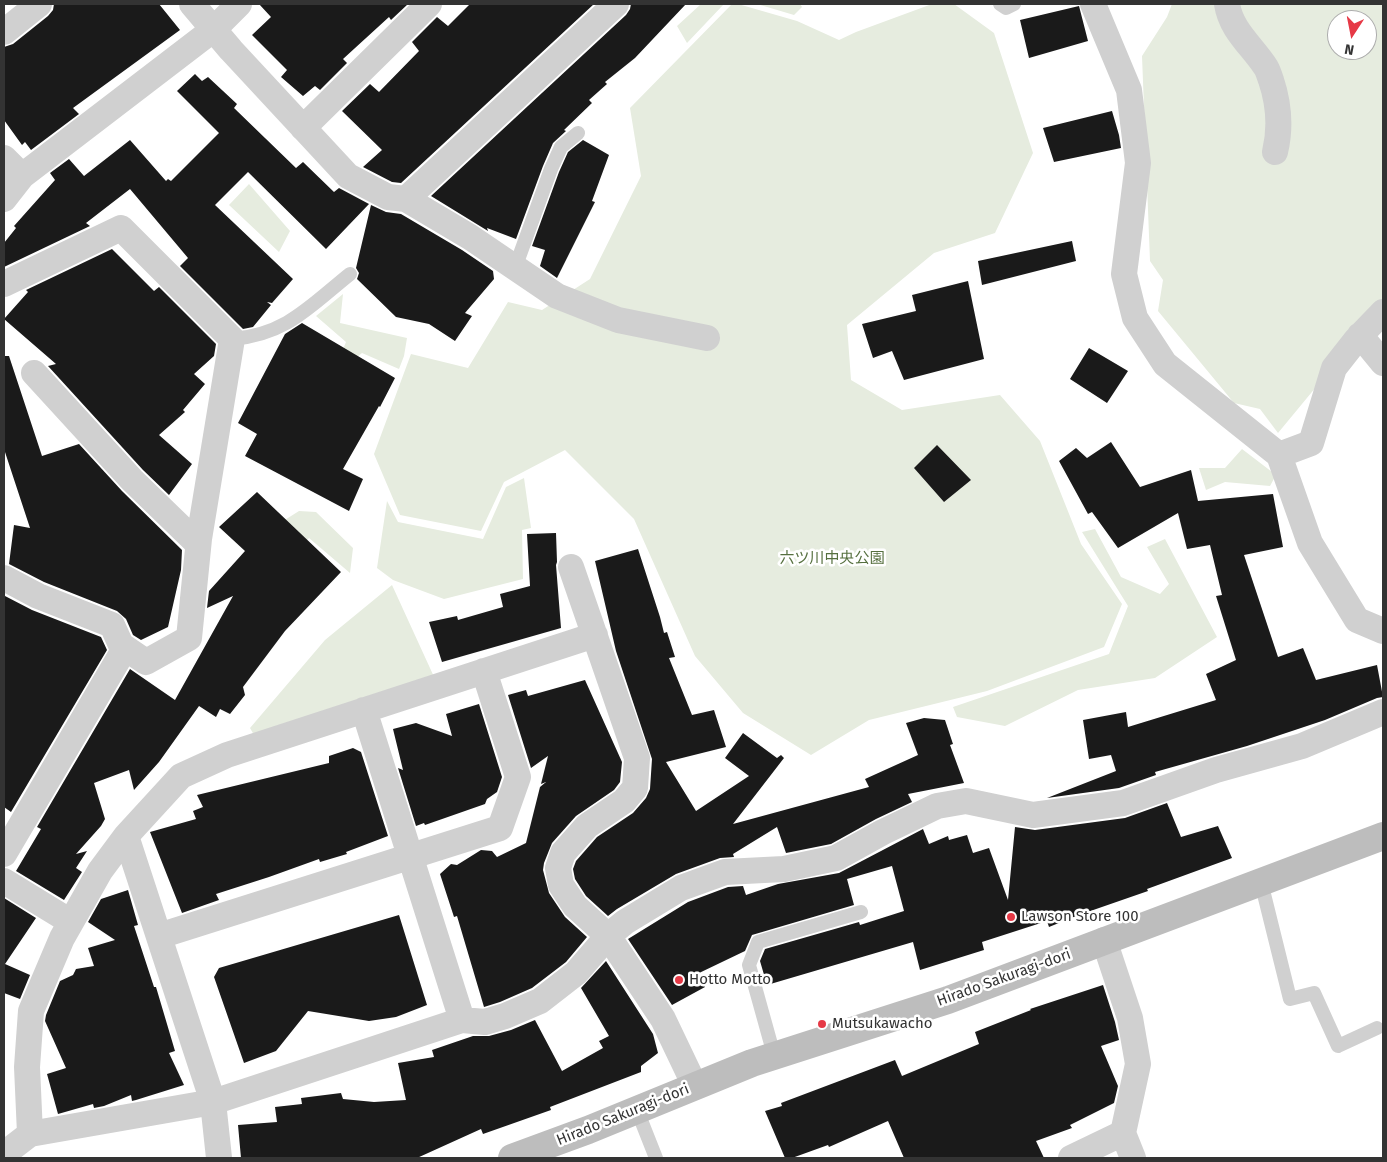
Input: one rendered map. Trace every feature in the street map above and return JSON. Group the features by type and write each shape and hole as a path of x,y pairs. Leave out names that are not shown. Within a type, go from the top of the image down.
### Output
{"main road":[{"name":"Hirado Sakuragi-dori","path":"512,1158 774,1055 948,1000 1383,836"}],"street":[{"path":"4,32 39,4"},
{"path":"192,4 231,50 348,176 388,197 406,199 470,237 557,296 618,320 707,338"},
{"path":"4,199 13,167 214,29 239,4"},
{"path":"304,128 429,4"},
{"path":"406,199 614,4"},
{"path":"1093,4 1129,90 1138,163 1124,274 1135,318 1165,364 1279,455 1310,543 1357,620 1383,631"},
{"path":"1227,4 1228,12 1238,32 1267,67 1276,94 1279,115 1278,140 1275,152"},
{"path":"4,284 121,228 232,338 198,544 190,638 146,662 121,645 112,625 38,596 4,578"},
{"path":"1279,455 1311,443 1334,368 1360,335 1383,312"},
{"path":"1360,335 1383,363"},
{"path":"34,373 132,480 198,544"},
{"path":"571,567 637,758 635,788 624,801 586,826 563,853 558,868 561,885 575,906 608,936 663,1019 695,1086"},
{"path":"30,1134 27,1067 31,1011 62,938 100,871 126,836 181,776 227,754 595,635"},
{"path":"4,854 125,648"},
{"path":"159,936 500,828 518,777 484,671"},
{"path":"364,710 462,1020"},
{"path":"4,1154 30,1134 213,1102 462,1020 485,1022 505,1016 540,1001 576,973 608,936 625,922 681,888 725,872 784,869 836,858 883,832 937,806 966,801 1033,815 1122,803 1216,770 1302,746 1383,712"},
{"path":"126,836 213,1102 219,1158"},
{"path":"4,882 71,922"},
{"path":"1104,940 1130,1018 1138,1064 1123,1133 1133,1158"},
{"path":"1071,1158 1123,1133"}],"lane":[{"path":"1000,4 1006,8 1014,4"},
{"path":"515,268 551,169 561,147 578,133"},
{"path":"232,338 250,337 280,328 294,320 350,274"},
{"path":"1262,882 1290,999 1314,993 1338,1046 1376,1028"},
{"path":"774,1055 749,965 758,942 861,912"},
{"path":"637,1110 656,1158"}],"green space":[{"path":"701,4 724,4 687,43 677,26"},
{"name":"六ツ川中央公園","path":"732,4 738,4 797,21 839,40 932,4 954,4 994,33 1033,153 995,233 934,253 847,325 851,380 902,410 1000,395 1040,441 1081,544 1122,604 1104,647 987,691 869,720 811,755 743,713 695,656 634,519 565,450 504,482 481,531 400,515 374,454 411,354 468,368 508,302 542,310 590,279 641,176 630,108"},
{"path":"757,4 800,4 802,7 794,15"},
{"path":"1172,4 1383,4 1383,306 1278,433 1260,409 1234,403 1158,311 1163,280 1150,261 1142,56 1167,17"},
{"path":"249,184 290,231 279,252 229,205"},
{"path":"343,294 340,323 407,338 404,356 399,369 362,353 356,358 342,352 346,342 316,316"},
{"path":"1242,449 1276,475 1270,486 1225,482 1206,490 1199,468 1225,468"},
{"path":"524,478 531,528 522,530 523,579 444,599 393,580 377,568 387,501 398,522 483,539 506,487"},
{"path":"299,511 316,512 353,548 350,573 309,538 274,577 280,523"},
{"path":"1095,529 1121,577 1160,594 1169,584 1147,547 1165,539 1217,637 1155,678 1078,690 1005,726 957,717 953,707 1109,654 1128,606 1082,532"},
{"path":"392,585 435,679 254,735 250,728 325,640"}],"building":[{"path":"54,4 159,4 180,30 73,108 79,114 31,150 25,142 22,145 4,120 4,47 13,44 48,16 53,10"},
{"path":"259,4 408,4 391,20 389,17 343,59 347,63 320,90 315,86 303,96 281,77 287,70 252,35 271,17"},
{"path":"470,4 594,4 401,183 392,182 363,167 382,150 342,111 370,84 379,92 419,51 412,42 437,17 448,26"},
{"path":"631,4 686,4 635,58 605,82 607,84 589,100 592,103 553,143 516,239 487,228 488,231 431,196 626,15"},
{"path":"1079,6 1088,41 1029,58 1020,20"},
{"path":"195,74 202,81 208,77 237,104 234,108 296,168 303,162 334,192 339,188 369,204 326,249 248,172 215,205 293,279 272,303 267,302 271,305 253,327 243,329 180,266 188,258 130,189 86,223 90,226 4,267 4,243 16,228 14,226 55,180 50,173 69,159 84,176 130,140 166,181 168,179 171,181 219,133 177,91"},
{"path":"1112,111 1121,148 1054,162 1043,128"},
{"path":"583,140 609,155 592,201 595,202 557,278 540,266 545,250 532,246 568,152"},
{"path":"371,205 386,212 401,214 462,250 493,271 494,279 465,313 472,316 455,341 429,324 396,317 357,279 359,273 356,268"},
{"path":"1072,241 1076,261 982,285 978,261"},
{"path":"112,249 154,291 159,287 216,344 214,356 194,374 205,384 183,410 185,412 159,435 192,464 169,495 143,470 48,366 56,364 4,319 28,292 26,290"},
{"path":"968,281 984,359 904,380 892,351 873,358 862,324 916,311 912,295"},
{"path":"302,323 395,378 343,469 363,479 349,511 245,456 257,434 238,423 285,334"},
{"path":"1089,348 1128,371 1107,403 1070,379"},
{"path":"4,356 9,356 42,456 79,444 122,491 182,550 181,570 168,627 141,640 133,635 126,619 117,611 44,582 9,564 14,525 30,528 4,449"},
{"path":"1111,442 1140,487 1191,470 1198,501 1273,494 1283,547 1244,555 1278,657 1303,648 1316,680 1377,665 1383,697 1325,720 1247,746 1155,772 1156,775 1119,788 1047,798 1116,771 1111,755 1089,759 1083,720 1126,712 1128,727 1216,700 1206,674 1236,660 1216,596 1222,595 1210,545 1187,549 1178,513 1118,548 1092,512 1088,514 1059,461 1076,448 1087,458"},
{"path":"937,445 971,480 944,502 914,468"},
{"path":"257,492 341,572 285,631 243,687 245,695 230,714 220,709 216,717 199,706 159,762 134,790 129,770 94,783 105,819 76,854 87,851 76,868 82,872 64,900 16,871 41,829 37,827 130,669 175,700 233,596 207,608 209,591 245,551 219,527"},
{"path":"556,533 556,565 561,628 442,662 429,622 457,616 458,620 503,607 500,594 530,586 527,534"},
{"path":"638,549 664,633 667,632 675,657 669,658 692,715 714,710 726,747 666,762 696,811 749,776 725,758 743,733 777,758 781,755 784,758 733,824 869,787 865,779 918,755 906,723 924,718 945,720 953,744 950,745 964,783 908,794 912,802 831,844 786,853 777,827 733,854 734,857 720,858 676,874 608,916 586,896 575,879 573,869 576,861 597,837 633,813 646,798 650,789 652,759 616,651 595,561"},
{"path":"5,596 32,610 101,637 107,650 11,812 4,807"},
{"path":"585,680 622,762 620,782 614,790 576,816 552,843 543,870 549,893 565,917 587,937 566,962 532,988 484,1007 457,916 454,917 440,874 451,864 457,865 481,850 492,851 497,857 526,843 540,787 546,782 541,784 548,756 531,768 508,695 526,690 528,696"},
{"path":"479,704 502,777 497,792 487,799 485,804 425,825 424,823 416,826 398,768 403,770 393,729 416,723 452,736 446,714"},
{"path":"353,748 361,752 388,836 346,852 347,854 320,862 319,859 216,894 219,900 182,913 150,832 196,819 193,811 203,807 197,795 329,763 329,756"},
{"path":"1167,803 1181,837 1218,826 1232,858 1049,927 1047,921 982,942 984,950 920,970 913,942 767,985 760,961 765,949 859,922 860,925 904,911 892,866 847,879 854,905 752,935 745,951 697,974 705,987 672,1005 628,939 688,902 728,887 743,886 746,895 778,884 839,873 923,829 929,844 948,836 949,840 967,835 973,853 989,848 1008,900 1015,827 1035,830 1125,818"},
{"path":"128,890 138,925 134,926 154,987 156,987 175,1051 169,1053 184,1085 132,1101 131,1095 104,1106 94,1108 93,1104 58,1114 47,1074 66,1068 45,1021 46,1015 60,981 73,975 76,969 94,966 88,948 115,940 88,922 101,899"},
{"path":"4,898 36,918 5,964 30,975 20,999 4,993"},
{"path":"399,915 427,1005 396,1017 369,1021 308,1011 276,1051 244,1063 214,977 219,968"},
{"path":"606,961 653,1034 658,1053 641,1066 641,1072 550,1107 551,1110 483,1134 481,1129 417,1158 241,1158 238,1125 277,1122 275,1107 302,1104 301,1098 341,1093 343,1099 374,1102 406,1100 398,1063 434,1057 432,1050 473,1036 489,1036 511,1030 535,1020 562,1071 603,1048 599,1041 609,1036 581,988"},
{"path":"1103,985 1119,1040 1101,1046 1118,1086 1114,1103 1070,1125 1072,1128 1036,1141 1044,1158 904,1158 888,1121 829,1147 828,1145 792,1158 785,1158 765,1111 782,1106 781,1103 895,1060 902,1076 979,1044 975,1032 1030,1009"}],"place":[{"name":"Lawson Store 100","path":"1011,917"},
{"name":"Hotto Motto","path":"679,980"},
{"name":"Mutsukawacho","path":"822,1024"}]}
